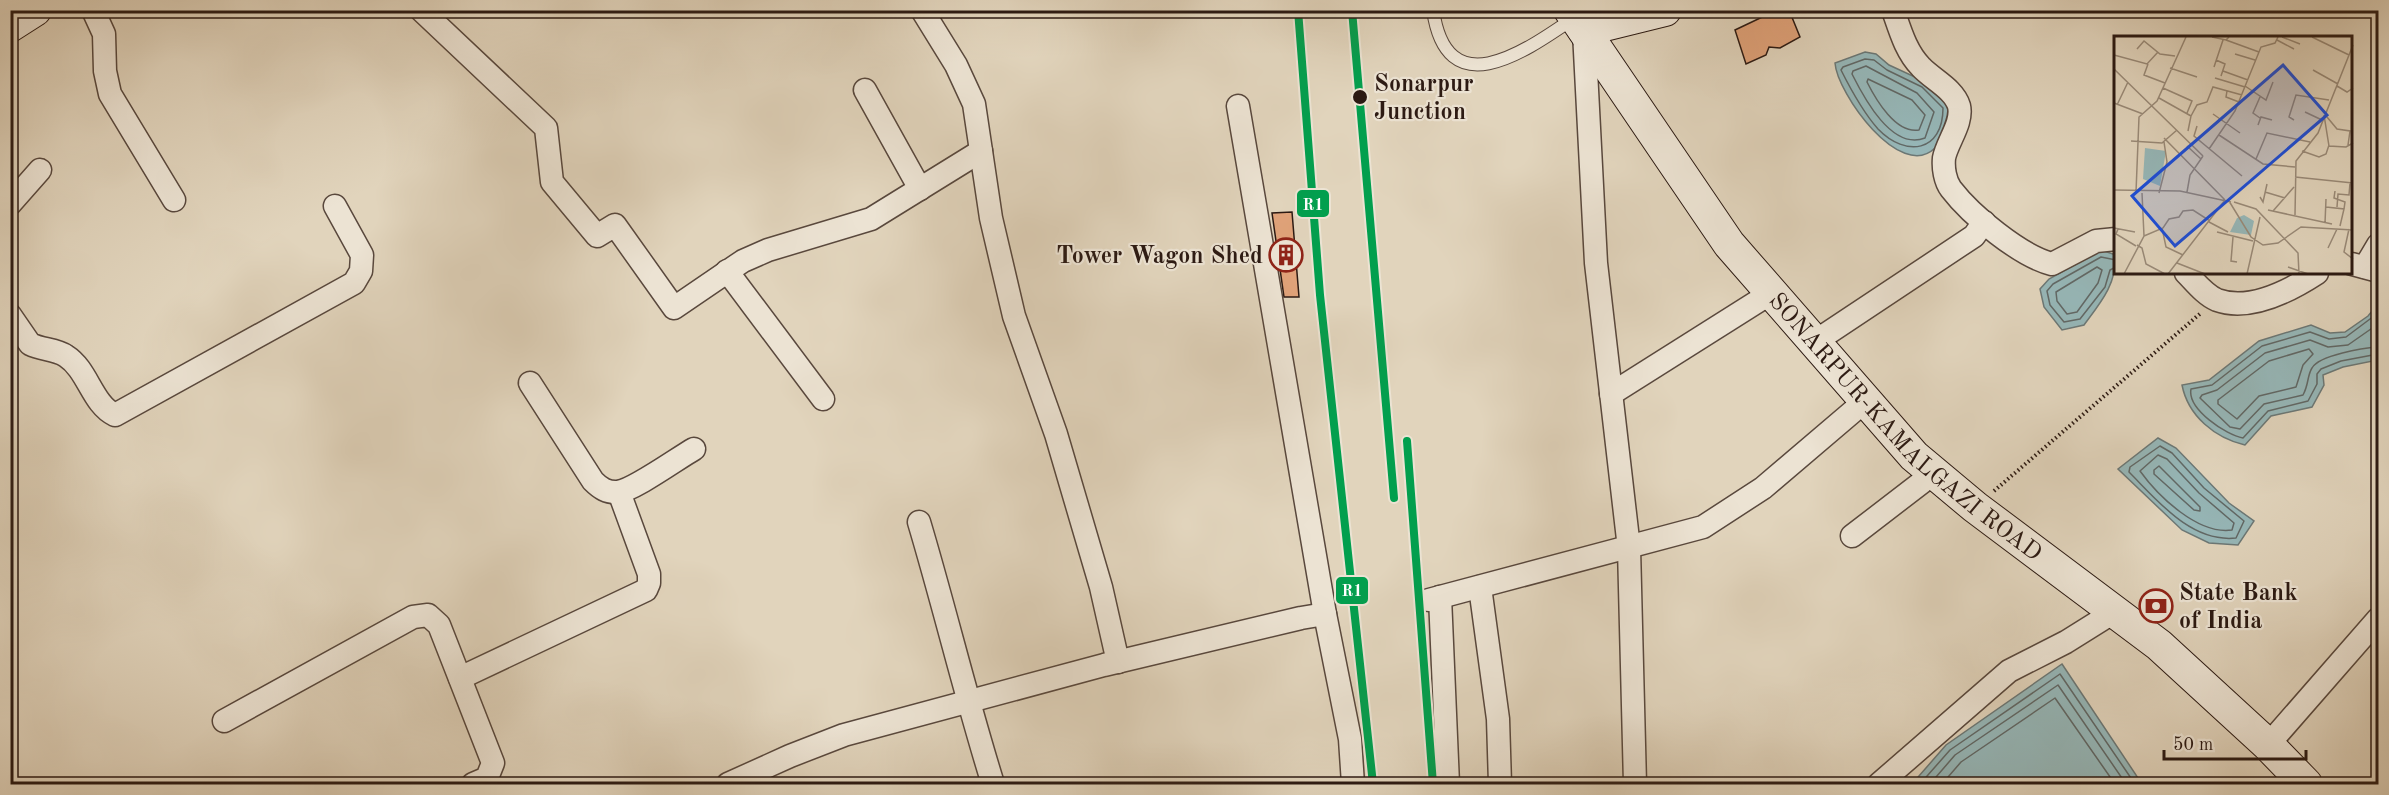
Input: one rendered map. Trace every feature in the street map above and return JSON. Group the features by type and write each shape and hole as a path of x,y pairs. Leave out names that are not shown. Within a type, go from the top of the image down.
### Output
{"main road":[{"path":"1576,19 1665,10"},
{"name":"SONARPUR-KAMALGAZI ROAD","path":"1576,19 1729,244 1864,402 1914,456 1975,507 2159,645 2268,745 2306,784"}],"street":[{"path":"93,10 104,34 105,71 110,94 174,200"},
{"path":"421,10 546,128 552,182 597,236 615,225 674,308 727,272 768,250 871,219 981,151"},
{"path":"922,10 956,65 974,104 991,218 1014,316 1056,434 1101,587 1118,662"},
{"path":"1893,10 1912,56 1954,97 1959,107 1959,118 1944,158 1945,174 1950,187 1984,222 2039,261 2052,264 2096,241 2114,239"},
{"path":"1576,19 1596,263 1629,548 1635,784"},
{"path":"865,90 920,189"},
{"path":"1238,106 1325,614 1350,739 1353,784"},
{"path":"10,204 40,170"},
{"path":"10,315 30,344 57,352 75,363 104,406 115,415 354,283 362,271 362,255 335,206"},
{"path":"1813,343 1974,236 1984,222"},
{"path":"2365,268 2379,245"},
{"path":"727,272 823,399"},
{"path":"2187,274 2216,300 2233,303 2277,295 2315,274"},
{"path":"1611,394 1771,293"},
{"path":"531,383 593,481 603,490 619,492 694,449"},
{"path":"1448,784 1434,598 1703,527 1744,502 1864,402"},
{"path":"1852,536 1934,473"},
{"path":"460,678 646,590 650,583 648,574 619,492"},
{"path":"919,522 950,625 968,703 993,784"},
{"path":"1480,587 1498,718 1500,784"},
{"path":"1879,784 2009,671 2066,642 2114,612"},
{"path":"728,784 844,735 1118,662 1325,614"},
{"path":"224,721 413,617 428,615 439,625 493,763 487,778 473,784"},
{"path":"2268,745 2379,619"}],"lane":[{"path":"1433,10 1437,36 1451,53 1463,62 1479,65 1523,53 1576,19"}],"path":[{"path":"1975,507 2216,300"}],"water":[{"path":"1865,52 1876,54 1889,65 1926,82 1942,100 1952,105 1944,133 1935,148 1921,155 1905,153 1889,144 1858,112 1838,77 1835,63"},
{"path":"2101,250 2114,254 2114,270 2110,284 2084,325 2062,330 2044,307 2040,289 2049,279"},
{"path":"2378,304 2378,360 2343,367 2323,375 2324,385 2312,407 2271,416 2245,445 2213,431 2204,424 2190,406 2182,385 2209,380 2259,341 2311,325 2330,333 2345,332 2368,316"},
{"path":"2158,438 2176,448 2229,503 2254,521 2238,545 2209,543 2182,530 2118,469"},
{"path":"2062,664 2142,784 1912,784 1946,745"}],"building":[{"path":"1777,10 1789,10 1800,37 1780,48 1769,47 1766,55 1746,64 1735,30"},
{"name":"Tower Wagon Shed","path":"1292,212 1299,297 1284,297 1272,213"}],"transit line":[{"name":"R1","path":"1298,10 1320,295 1373,784"},
{"name":"R1","path":"1352,10 1394,498"},
{"name":"R1","path":"1407,441 1433,784"}],"place":[{"name":"Sonarpur Junction","path":"1360,97"},
{"name":"Tower Wagon Shed","path":"1286,255"},
{"name":"State Bank of India","path":"2156,606"}]}
